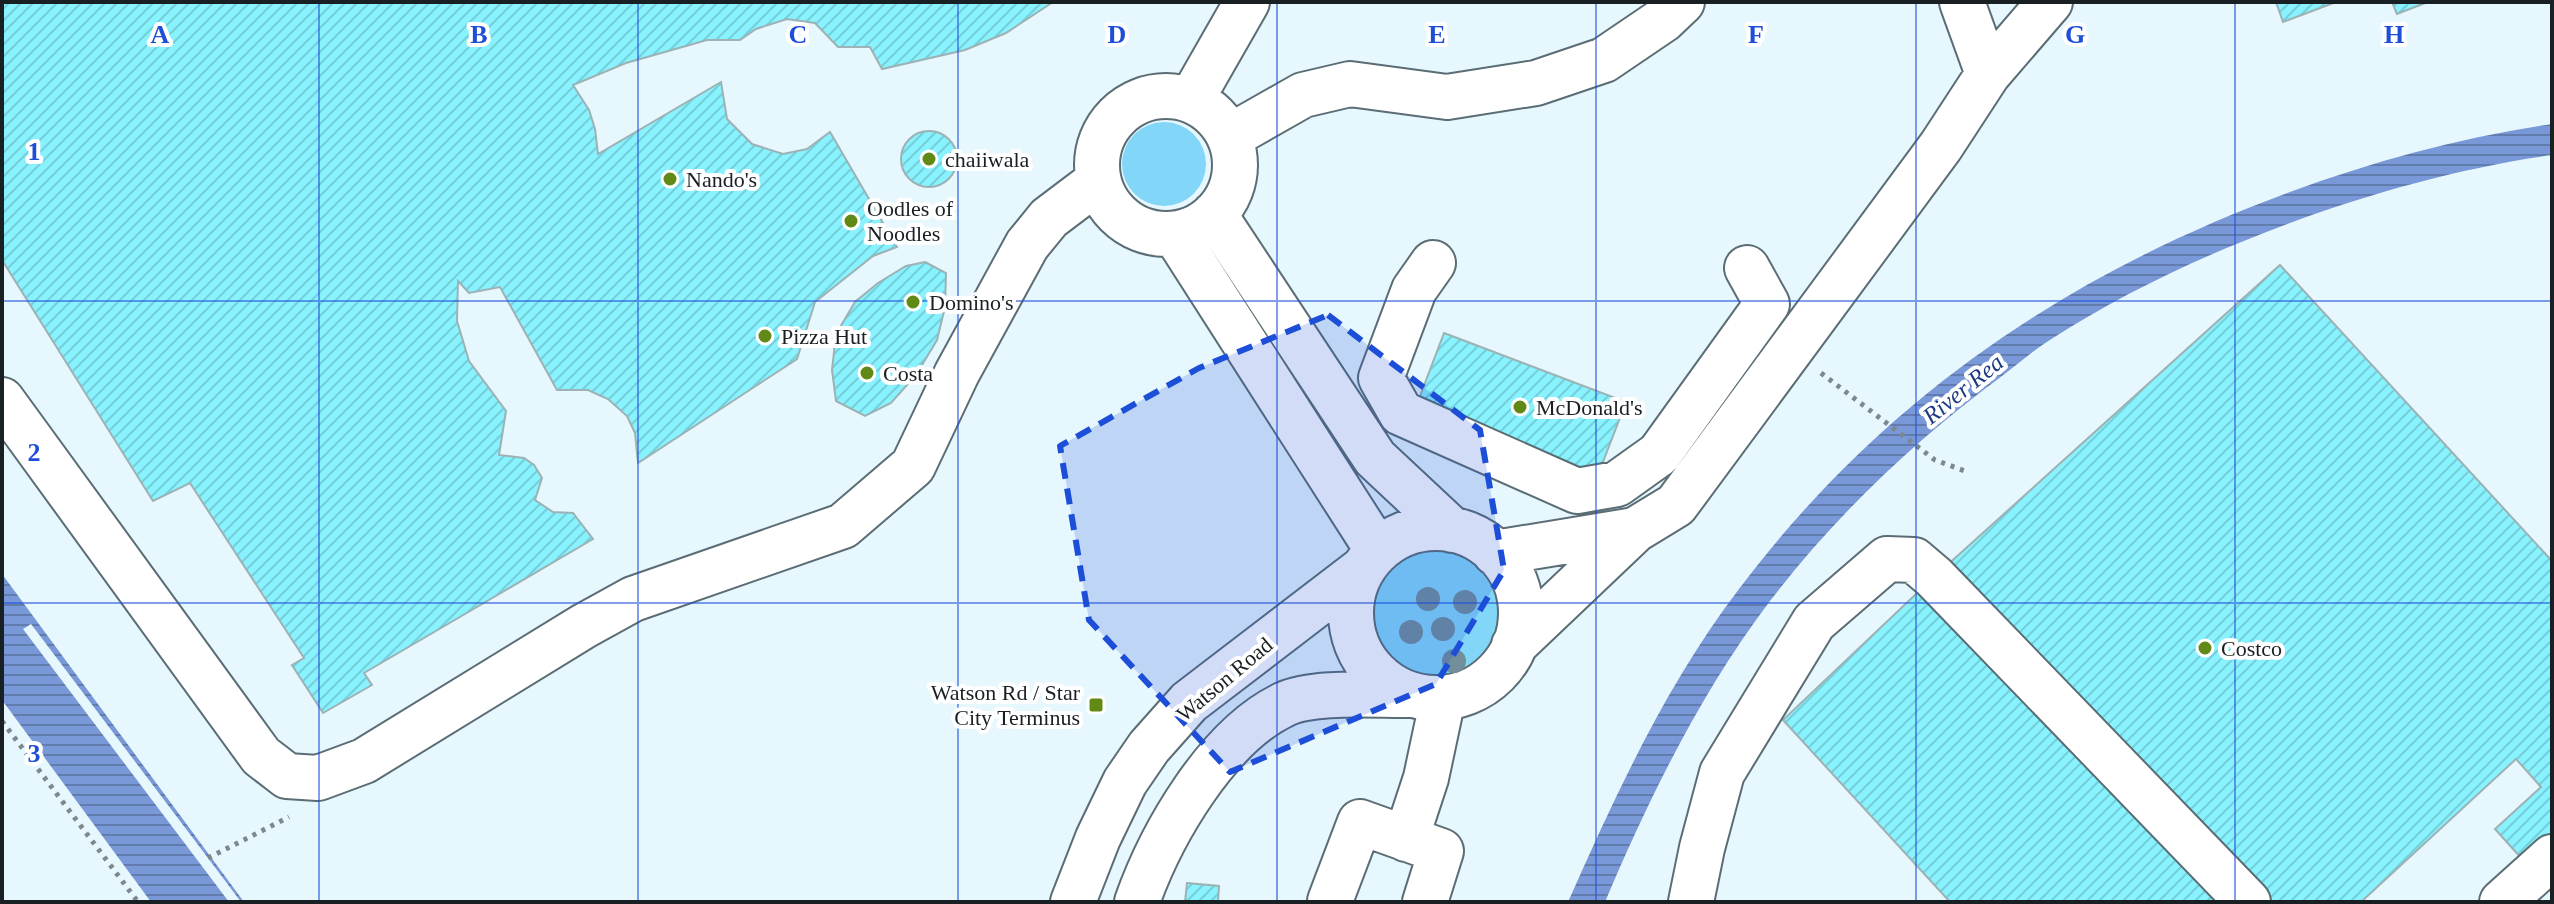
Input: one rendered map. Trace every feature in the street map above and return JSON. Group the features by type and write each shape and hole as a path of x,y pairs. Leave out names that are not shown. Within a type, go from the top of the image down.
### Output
{"street":[{"path":"1191,100 1247,2"},
{"path":"1229,137 1303,95 1350,84 1447,97 1536,83 1604,60 1663,20 1682,2"},
{"path":"1962,2 1988,74"},
{"path":"1137,902 1148,873 1188,798 1219,758 1256,723 1287,703 1329,696 1458,695 1486,681 1498,671 1514,645 1635,530 1676,505 1941,146 1988,74 2050,2"},
{"path":"1162,95 1191,100 1214,115 1229,137 1235,163 1230,191 1214,214 1196,227 1175,234 1142,230 1113,211 1098,181 1098,147 1111,121 1134,103 1162,95"},
{"path":"2,400 261,756 287,776 318,778 364,761 633,599 843,526 913,466 957,373 1027,245 1049,218 1098,181"},
{"path":"1214,214 1375,458 1452,530"},
{"path":"1175,234 1371,560"},
{"path":"1433,263 1414,290 1381,378 1401,413 1577,491 1617,484 1659,454 1767,304 1747,268"},
{"path":"1428,696 1398,689 1373,671 1356,644 1352,629 1352,597 1371,560 1405,534 1420,530 1452,530 1468,535 1495,553 1514,580 1519,596 1520,612 1514,645"},
{"path":"1495,553 1635,530"},
{"path":"1691,902 1722,773 1814,622 1887,559 1914,560 1934,577 2248,902"},
{"name":"Watson Road","path":"1073,902 1098,838 1125,782 1149,747 1189,702 1371,560"},
{"path":"1406,839 1426,778 1428,696"},
{"path":"1332,902 1360,822 1441,851 1425,902"},
{"path":"2502,902 2552,857"}],"path":[{"path":"1848,394 1935,460 1965,471"},
{"path":"2,721 138,902"},
{"path":"208,858 311,806 318,778"}],"highlighted area":[{"path":"1328,315 1480,430 1504,570 1436,684 1230,772 1089,620 1060,446 1199,368"}],"shaded area":[{"path":"1164,122 1180,125 1194,134 1203,148 1206,164 1203,180 1194,194 1180,203 1164,206 1148,203 1134,194 1125,180 1122,164 1125,148 1134,134 1148,125"},
{"path":"1435,539 1463,544 1487,560 1503,584 1508,612 1503,640 1487,664 1463,680 1435,685 1407,680 1383,664 1367,640 1362,612 1367,584 1383,560 1407,544"}],"water":[{"name":"River Rea","path":"2552,124 2552,155 2425,180 2359,199 2228,247 2166,275 2053,338 1969,401 1907,453 1849,509 1795,569 1745,636 1699,709 1658,785 1605,902 1568,902 1644,740 1713,625 1795,520 1854,458 1918,401 1985,350 2056,303 2130,262 2208,225 2290,192 2386,160 2452,143"},
{"path":"2,574 244,902 151,902 2,700"}],"pier":[{"path":"31,624 241,902 229,902 23,629"}],"building":[{"path":"2,2 1053,2 1006,33 965,50 882,69 870,47 838,47 815,23 787,19 756,29 740,40 707,40 626,63 573,85 589,110 598,154 721,82 727,119 752,144 783,154 807,149 830,132 897,247 873,256 815,302 797,359 638,463 635,433 627,416 608,399 588,390 557,390 500,287 469,293 458,281 457,321 469,361 506,411 499,455 524,458 534,465 542,478 535,500 553,512 573,513 593,539 364,673 372,685 323,713 292,665 304,658 190,483 153,501 2,260"},
{"path":"2276,2 2336,2 2283,22"},
{"path":"2392,2 2428,2 2397,14"},
{"path":"929,131 949,139 957,159 949,179 929,187 909,179 901,159 909,139"},
{"path":"925,262 946,273 945,307 937,340 916,375 891,403 865,416 836,401 832,370 836,334 855,302 878,283 906,266"},
{"name":"Costco","path":"2280,265 2552,561 2552,833 2523,860 2495,829 2541,787 2516,759 2361,902 1950,902 1783,720 1934,577"},
{"name":"McDonald's","path":"1444,333 1626,402 1596,480 1414,412"},
{"path":"1187,883 1219,886 1218,902 1185,902"}],"place":[{"name":"chaiiwala","path":"929,159"},
{"name":"Nando's","path":"670,179"},
{"name":"Oodles of Noodles","path":"851,221"},
{"name":"Domino's","path":"913,302"},
{"name":"Pizza Hut","path":"765,336"},
{"name":"Costa","path":"867,373"},
{"name":"McDonald's","path":"1520,407"},
{"name":"Costco","path":"2205,648"},
{"name":"Watson Rd / Star City Terminus","path":"1096,705"}]}
